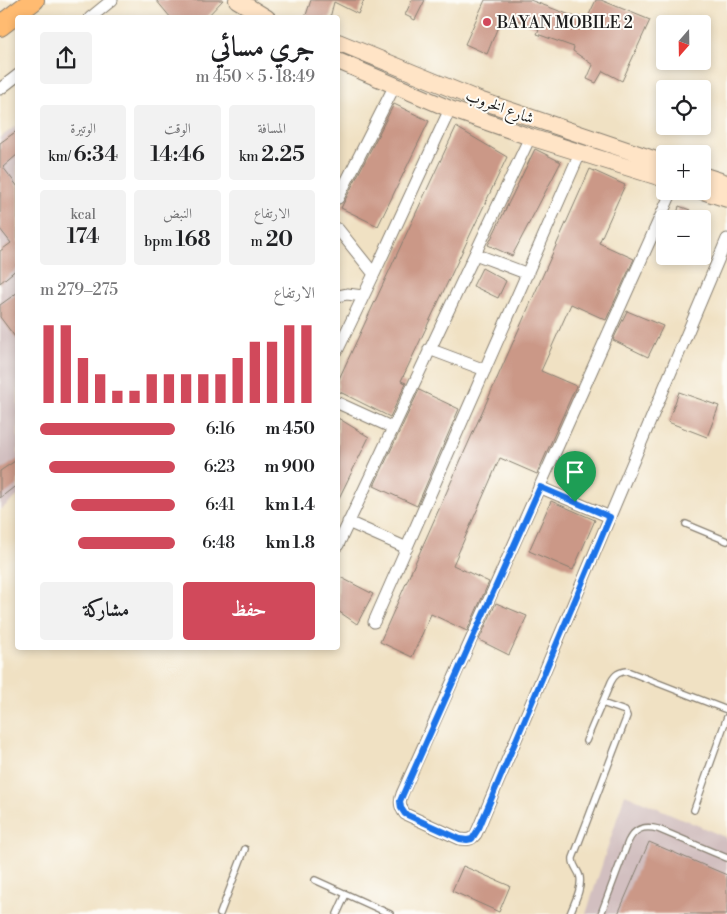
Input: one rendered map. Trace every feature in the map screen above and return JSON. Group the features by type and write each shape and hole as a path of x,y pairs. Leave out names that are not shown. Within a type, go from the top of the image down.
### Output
{"highway":[{"path":"0,26 34,0"}],"main road":[{"path":"236,0 262,15"},
{"name":"شارع الخروب","path":"340,43 479,100 656,160"},
{"name":"شارع الخروب","path":"340,62 450,109 530,138 656,176"},
{"path":"472,117 479,100"},
{"path":"711,178 727,183"},
{"path":"711,194 727,199"}],"street":[{"path":"94,15 112,0"},
{"path":"0,89 15,77"},
{"path":"340,194 395,85"},
{"path":"340,345 450,109"},
{"path":"340,540 530,138"},
{"path":"374,622 580,153"},
{"path":"668,200 400,801 401,808 405,814 460,839 472,839 479,828 727,240"},
{"path":"340,232 374,274"},
{"path":"475,254 528,274"},
{"path":"340,296 347,294 363,296"},
{"path":"429,349 484,370"},
{"path":"340,404 393,428"},
{"path":"540,487 610,517"},
{"path":"348,522 407,548"}],"lane":[{"path":"686,524 727,541"},
{"path":"586,741 614,676 620,672 627,672 727,710"},
{"path":"570,914 580,884 573,858 627,716 625,712 602,703"},
{"path":"694,810 727,716"},
{"path":"601,914 628,842 632,834 639,828 649,826 658,829 727,858"},
{"path":"220,914 245,850"},
{"path":"316,880 390,914"},
{"path":"337,914 346,894"}],"shaded area":[{"path":"15,127 15,498 0,510 0,138"},
{"path":"625,794 727,838 727,914 586,914"}],"building":[{"path":"156,0 223,0 209,15 168,15"},
{"path":"311,0 364,0 358,14 334,2 331,15 306,15"},
{"path":"412,0 425,0 415,20 405,15"},
{"path":"485,0 530,0 586,21 596,0 601,0 650,20 622,81 603,71 596,83 587,79 593,65 573,51 574,47 537,34 539,29 503,14 487,54 465,44"},
{"path":"394,104 429,121 378,226 341,208"},
{"path":"456,127 507,157 401,381 406,383 390,417 340,392 340,377"},
{"path":"15,132 15,157 3,167 15,183 15,270 0,283 0,251 11,243 0,229 0,143"},
{"path":"535,149 561,162 512,256 488,245"},
{"path":"590,169 625,185 599,243 634,259 606,320 571,304 541,371 576,386 537,474 500,458 453,565 489,582 467,631 431,614 412,657 380,642"},
{"path":"679,206 690,210 678,210"},
{"path":"482,268 506,281 498,298 473,286"},
{"path":"15,294 15,337 0,317 0,305"},
{"path":"627,311 663,326 648,357 613,340"},
{"path":"419,390 459,409 417,506 374,486"},
{"path":"679,392 719,406 707,437 668,422"},
{"path":"340,419 369,437 340,496"},
{"path":"15,461 15,486 0,498 0,471"},
{"path":"551,501 595,520 573,570 529,551"},
{"path":"340,577 373,594 357,624 340,612"},
{"path":"496,603 527,616 509,655 479,640"},
{"path":"649,842 727,875 727,914 618,914"},
{"path":"463,866 510,886 499,912 452,891"}],"place":[{"name":"BAYAN MOBILE 2","path":"487,22"}],"route":[{"path":"540,487 575,502 610,517 479,828 472,839 460,839 405,814 401,808 402,794 540,487"}]}
